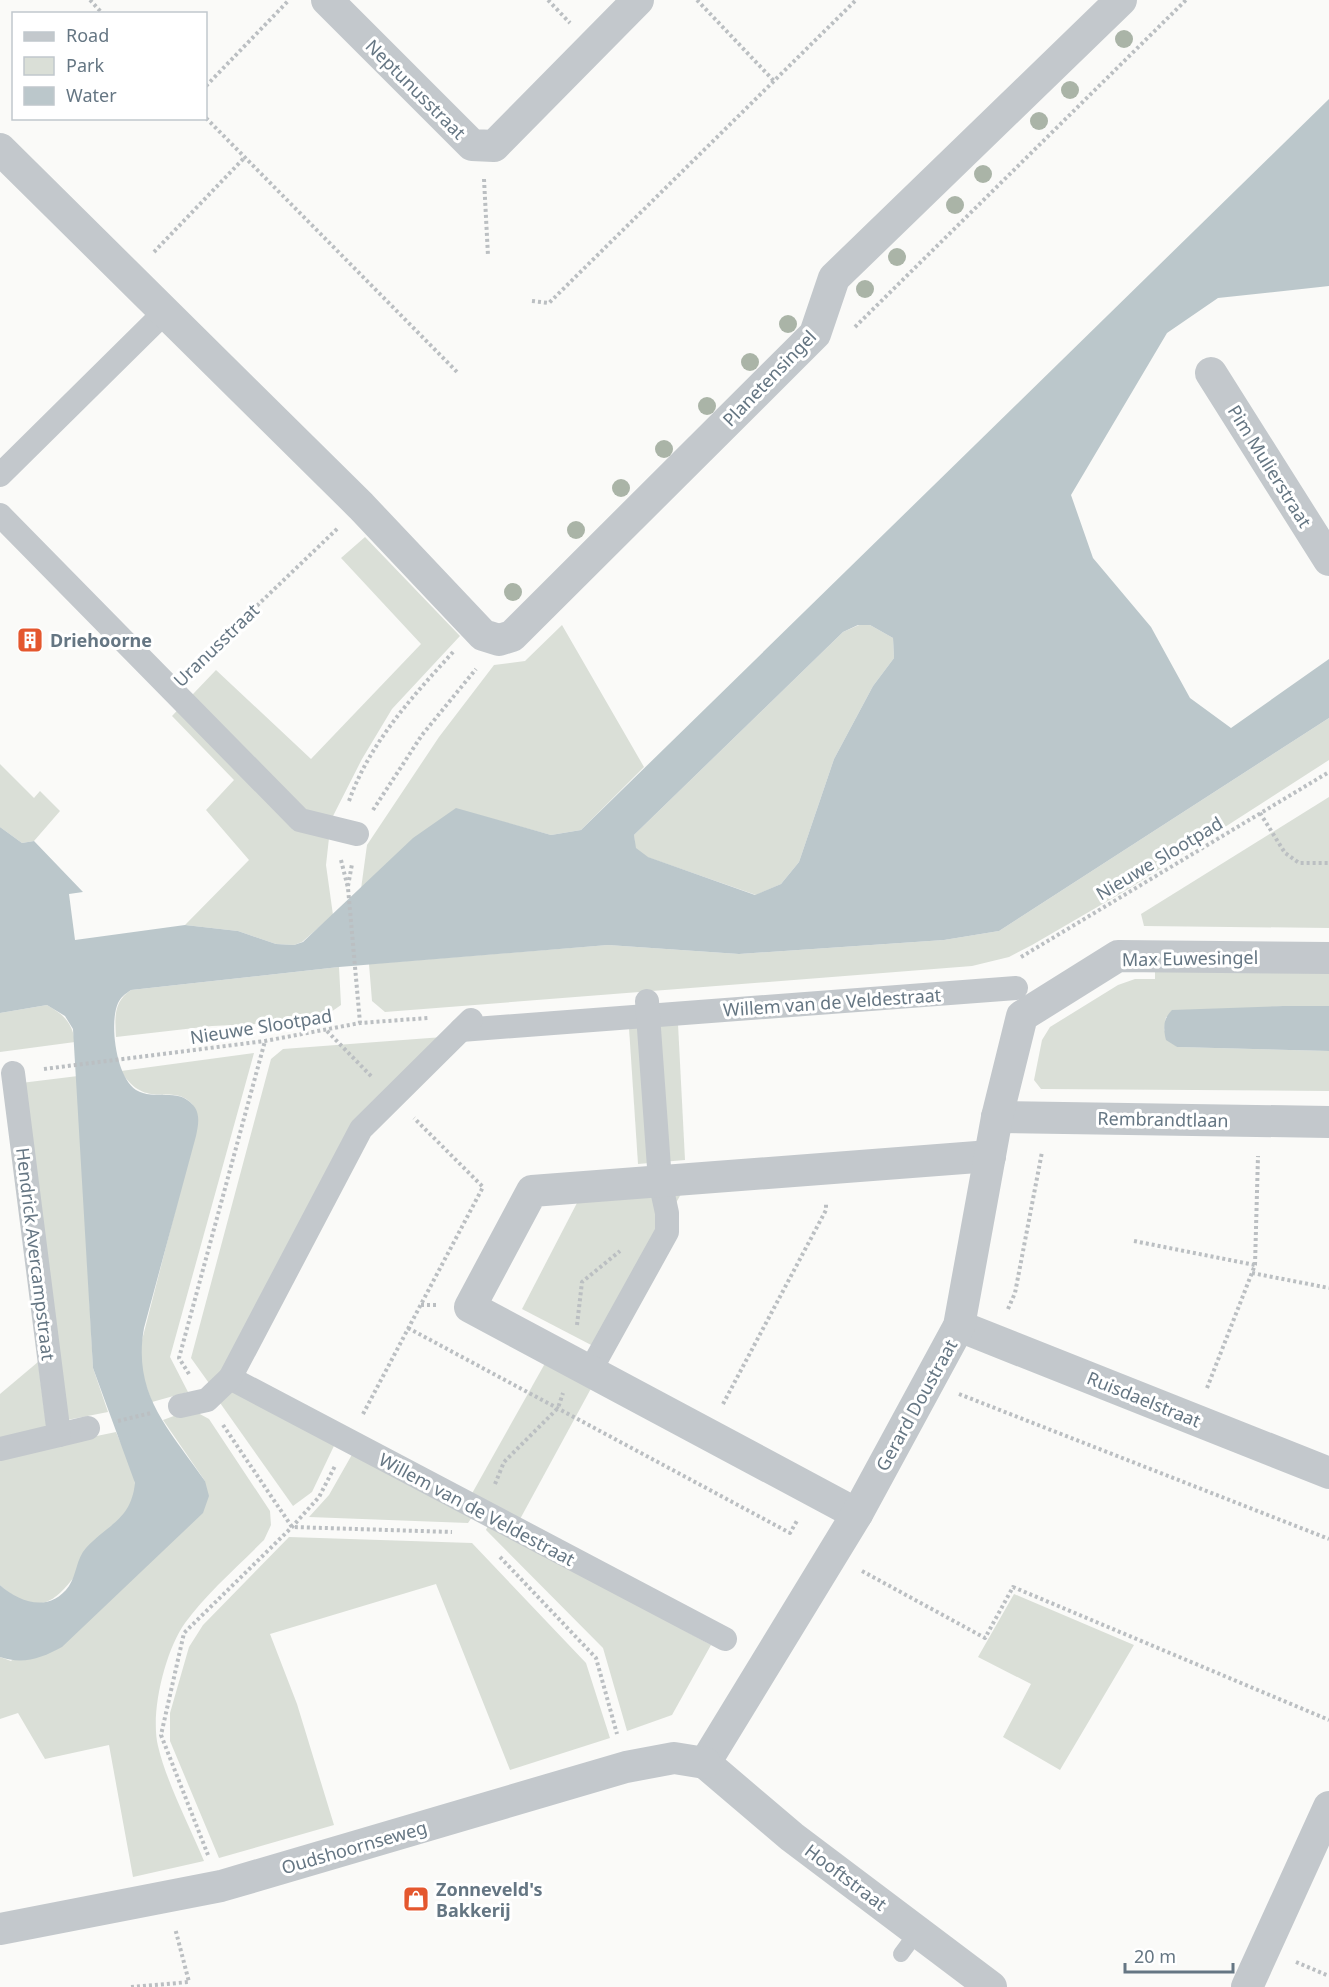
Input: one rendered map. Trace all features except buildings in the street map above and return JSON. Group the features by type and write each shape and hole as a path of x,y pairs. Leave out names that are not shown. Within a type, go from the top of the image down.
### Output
{"street":[{"name":"Neptunusstraat","path":"327,0 472,145 482,146 494,146 638,0"},
{"name":"Planetensingel","path":"487,634 513,636 815,334 834,278 1121,0"},
{"path":"0,149 362,506 487,634"},
{"path":"0,474 165,312"},
{"name":"Pim Mulierstraat","path":"1211,372 1329,560"},
{"name":"Uranusstraat","path":"0,514 169,690"},
{"path":"169,690 300,820 348,832"},
{"name":"Max Euwesingel","path":"1022,999 1118,956 1329,957"},
{"name":"Willem van de Veldestraat","path":"468,1023 647,1009 1022,999"},
{"name":"Gerard Doustraat","path":"705,1763 857,1514 959,1326 997,1117 1022,1016 1022,999"},
{"path":"590,1371 667,1232 667,1213 660,1181 647,1009"},
{"path":"180,1406 207,1400 230,1378 361,1129 468,1023"},
{"name":"Hendrick Avercampstraat","path":"13,1073 59,1435"},
{"name":"Rembrandtlaan","path":"997,1117 1329,1122"},
{"path":"857,1514 470,1307 532,1191 990,1156"},
{"name":"Ruisdaelstraat","path":"959,1326 1329,1473"},
{"name":"Willem van de Veldestraat","path":"230,1378 725,1639"},
{"path":"0,1449 88,1428"},
{"name":"Oudshoornseweg","path":"0,1929 221,1886 627,1767 674,1758 705,1763"},
{"name":"Hooftstraat","path":"705,1763 910,1942 991,1987"},
{"path":"1247,1987 1329,1807"}],"path":[{"path":"90,0 101,12"},
{"path":"207,85 290,0"},
{"path":"697,0 774,81"},
{"path":"532,301 549,303 856,0"},
{"path":"815,334 838,344 1186,0"},
{"path":"207,119 459,374"},
{"path":"482,146 488,256"},
{"path":"130,278 245,158"},
{"name":"Uranusstraat","path":"169,690 362,506"},
{"path":"348,888 337,842 348,832 422,735 487,634"},
{"path":"360,1023 348,888 348,832 354,788 396,714 487,634"},
{"name":"Nieuwe Slootpad","path":"1013,962 1329,772"},
{"path":"1260,813 1285,853 1299,863 1329,863"},
{"name":"Nieuwe Slootpad","path":"50,1068 265,1041 360,1023 468,1023"},
{"path":"221,1886 161,1735 184,1633 292,1527 319,1497 483,1187 326,1030"},
{"path":"1195,1419 1255,1265 1259,1121"},
{"path":"708,1434 826,1210 827,1168"},
{"path":"1134,1241 1255,1265"},
{"path":"1252,1273 1329,1288"},
{"path":"408,1329 790,1533 798,1519 836,1549 985,1638 1013,1587 1329,1720"},
{"path":"933,1372 962,1396 1329,1539"},
{"path":"88,1428 180,1406"},
{"path":"131,1987 189,1982 168,1897"}],"green space":[{"path":"365,537 460,636 392,709 362,759 331,820 326,865 333,915 302,942 294,945 276,944 238,931 185,925 249,860 206,810 234,780 172,716 216,670 311,759 421,644 341,558"},
{"path":"562,625 644,767 581,830 551,835 456,809 361,889 367,845 439,737 494,665 525,661"},
{"path":"859,625 870,625 893,638 894,658 873,686 834,759 799,862 781,884 756,895 647,857 635,848 634,835 843,632"},
{"path":"1329,718 1329,760 1130,888 1009,957 972,966 385,1012 372,1001 369,964 608,945 739,954 944,940 999,931"},
{"path":"0,764 34,798 40,791 60,811 34,841 22,843 0,827"},
{"path":"1329,797 1329,928 1144,926 1141,914"},
{"path":"339,967 341,1005 318,1021 212,1026 116,1037 116,1011 121,1000 131,990"},
{"path":"1155,970 1329,971 1329,1006 1283,1006 1166,1017 1164,1030 1177,1047 1329,1051 1329,1091 1041,1089 1034,1080 1042,1040 1050,1027 1118,985 1135,979 1155,979"},
{"path":"47,1005 66,1020 72,1029 75,1042 0,1052 0,1013"},
{"path":"678,1024 685,1160 638,1164 629,1028"},
{"path":"443,1037 355,1125 225,1373 211,1386 191,1358 271,1059 283,1049"},
{"path":"254,1053 170,1357 188,1392 152,1402 141,1372 141,1344 198,1122 192,1104 185,1098 176,1095 149,1094 130,1083 121,1071"},
{"path":"78,1076 93,1368 108,1412 67,1420 21,1083"},
{"path":"681,1194 595,1347 522,1309 578,1201"},
{"path":"548,1358 594,1383 519,1521 470,1497"},
{"path":"38,1362 47,1430 0,1440 0,1394"},
{"path":"245,1373 343,1427 312,1492 293,1506 218,1400"},
{"path":"182,1413 198,1413 209,1419 270,1511 271,1525 264,1540 212,1591 185,1623 171,1649 161,1683 156,1717 158,1746 172,1789 204,1861 133,1877 109,1745 45,1759 18,1713 0,1719 0,1657 11,1661 205,1481 163,1420"},
{"path":"116,1432 135,1482 134,1498 127,1512 65,1588 55,1597 44,1603 31,1603 17,1598 0,1585 0,1456"},
{"path":"354,1451 474,1514 468,1523 309,1517 329,1495"},
{"path":"489,1523 711,1645 672,1715 627,1731 603,1648 486,1530"},
{"path":"289,1537 472,1543 586,1663 610,1738 510,1770 436,1584 270,1634 297,1704 334,1825 219,1858 170,1741 170,1713 189,1647 203,1625"},
{"path":"1014,1594 1134,1645 1060,1770 1003,1737 1031,1684 978,1657"}],"water":[{"path":"1329,99 1329,286 1218,298 1167,333 1071,495 1093,558 1151,627 1190,698 1231,728 1329,659 1329,718 999,931 944,940 739,954 608,945 339,967 129,991 118,1003 114,1023 116,1049 123,1074 136,1090 143,1093 173,1095 187,1100 196,1109 198,1116 196,1136 144,1328 142,1352 144,1373 157,1410 205,1481 209,1496 203,1513 62,1647 32,1659 17,1660 0,1657 0,1585 17,1597 35,1602 53,1600 61,1594 72,1581 80,1557 86,1548 124,1513 133,1495 135,1483 93,1368 73,1029 65,1016 47,1005 0,1013 0,827 22,843 34,841 83,892 69,894 75,940 185,925 238,931 276,944 294,945 303,942 413,838 456,808 551,835 581,830","holes":["858,625 870,625 893,638 894,658 873,686 834,759 799,862 781,884 755,895 648,857 636,848 634,835 843,632"]},
{"path":"1329,1006 1329,1051 1177,1047 1166,1040 1164,1024 1172,1010"}],"place":[{"name":"Driehoorne","path":"30,640"},
{"name":"Zonneveld's Bakkerij","path":"416,1899"}]}
